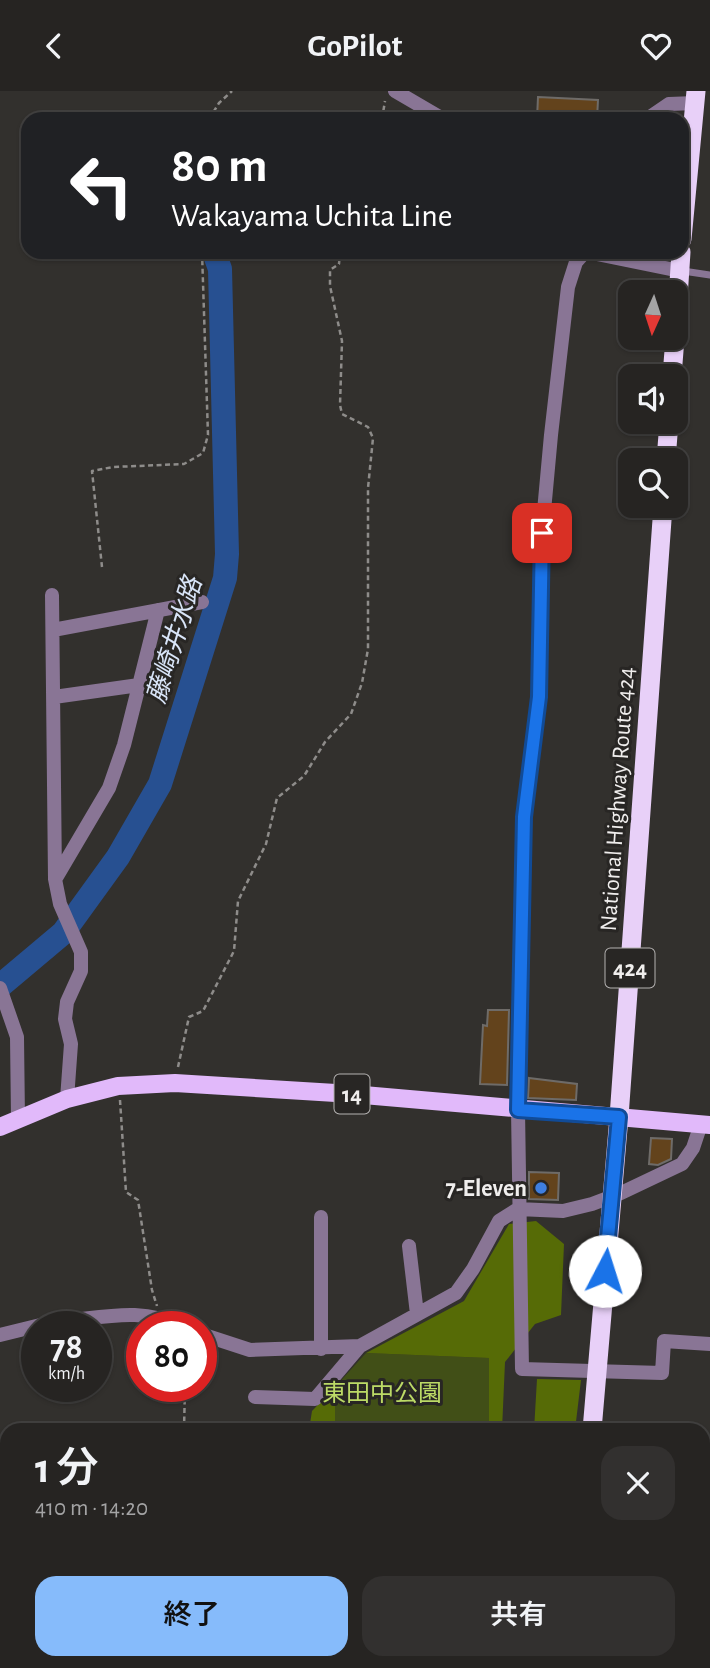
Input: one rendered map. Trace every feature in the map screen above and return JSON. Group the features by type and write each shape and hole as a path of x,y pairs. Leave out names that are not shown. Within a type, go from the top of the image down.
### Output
{"highway":[{"path":"689,168 696,97"},
{"path":"679,280 680,261"},
{"name":"National Highway Route 424","path":"593,1423 619,1117 662,518"}],"main road":[{"name":"14","path":"0,1127 67,1099 118,1086 175,1083 352,1094 706,1125"}],"street":[{"path":"395,91 431,112"},
{"path":"657,112 669,104 696,97"},
{"path":"579,259 568,287 542,533 539,697 524,817 518,1110 522,1369 597,1369 662,1373 664,1341 710,1345"},
{"path":"659,259 680,261"},
{"path":"52,595 55,879 60,904 81,951 81,971 67,1002 65,1019 71,1044 67,1099"},
{"path":"53,630 202,602"},
{"path":"55,879 108,788 124,745 158,610"},
{"path":"54,697 139,684"},
{"path":"1,990 17,1037 18,1119"},
{"path":"255,1397 315,1399 360,1346 456,1293 473,1269 499,1221 518,1209 563,1211 612,1197 682,1164 706,1125"},
{"path":"321,1217 321,1349"},
{"path":"409,1246 418,1314"},
{"path":"0,1335 65,1319 126,1314"},
{"path":"217,1339 250,1350 360,1346"}],"lane":[{"path":"680,261 710,275"}],"path":[{"path":"213,112 232,91"},
{"path":"383,112 386,91"},
{"path":"102,567 92,471 113,467 184,464 203,453 208,435 202,259"},
{"path":"175,1083 189,1017 203,1011 234,951 238,901 266,843 276,798 304,776 325,742 351,714 362,683 368,649 368,488 373,439 368,427 342,414 340,405 342,341 330,286 330,270 339,264 339,259"},
{"path":"118,1086 126,1192 138,1200 152,1290 158,1311"},
{"path":"184,1423 185,1402"}],"green space":[{"path":"536,1221 564,1244 561,1315 535,1324 505,1362 502,1423 489,1423 489,1358 366,1353 464,1301 509,1224"},
{"name":"東田中公園","path":"366,1353 490,1358 490,1423 335,1423 335,1387"},
{"path":"537,1379 581,1380 576,1423 534,1423"},
{"path":"335,1387 335,1423 310,1423 312,1411"}],"building":[{"path":"538,97 598,100 597,112 537,112"},
{"path":"488,1010 509,1010 507,1085 480,1084 483,1025 487,1026"},
{"path":"529,1078 577,1084 576,1100 528,1098"},
{"path":"651,1138 672,1139 671,1159 658,1165 649,1164"},
{"path":"529,1172 559,1173 558,1200 529,1199"}],"waterway":[{"name":"藤崎井水路","path":"0,986 63,933 118,857 160,784 225,578 227,554 220,269 216,259"}],"place":[{"name":"7-Eleven","path":"541,1188"}],"route":[{"path":"542,533 539,697 524,817 518,1110 619,1117 605,1271"}]}
